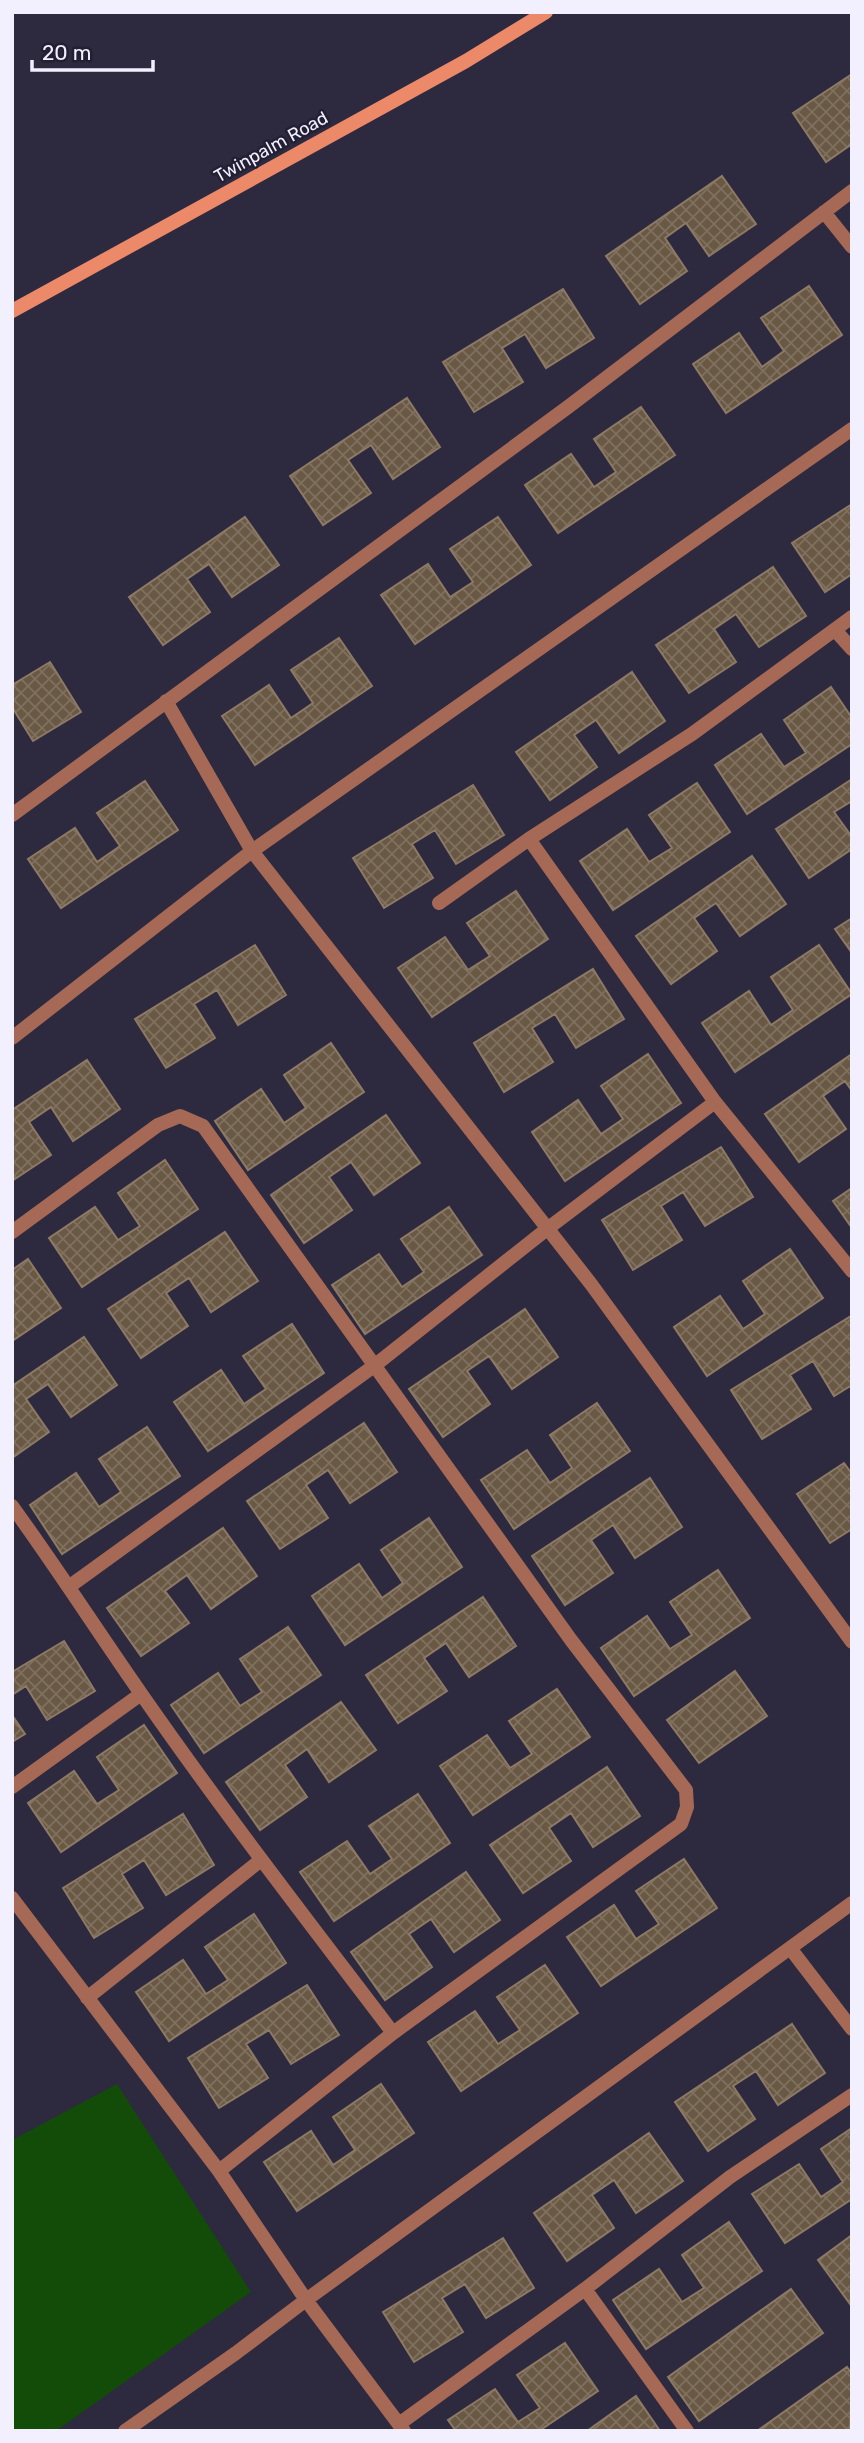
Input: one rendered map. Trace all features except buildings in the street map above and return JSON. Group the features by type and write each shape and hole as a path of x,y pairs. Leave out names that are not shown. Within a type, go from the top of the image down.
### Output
{"main road":[{"name":"Twinpalm Road","path":"12,312 466,61 546,12"}],"lane":[{"path":"12,815 568,407 852,191"},
{"path":"824,212 852,247"},
{"path":"12,1038 252,851 852,429"},
{"path":"439,904 528,839 692,734 852,617"},
{"path":"835,630 852,649"},
{"path":"166,701 252,851 591,1284 852,1642"},
{"path":"528,839 715,1102 852,1271"},
{"path":"70,1586 374,1366 715,1102"},
{"path":"12,1232 158,1125 180,1116 203,1126 571,1640 685,1790 687,1807 681,1824 393,2033 219,2171"},
{"path":"12,1506 261,1860 393,2033"},
{"path":"12,1787 141,1693"},
{"path":"87,1998 261,1860"},
{"path":"12,1898 219,2171 306,2300 402,2428 730,2177 852,2095"},
{"path":"125,2431 236,2353 852,1903"},
{"path":"790,1948 852,2029"},
{"path":"585,2289 687,2431"}],"green space":[{"path":"117,2084 251,2292 56,2431 12,2431 12,2140"}]}
